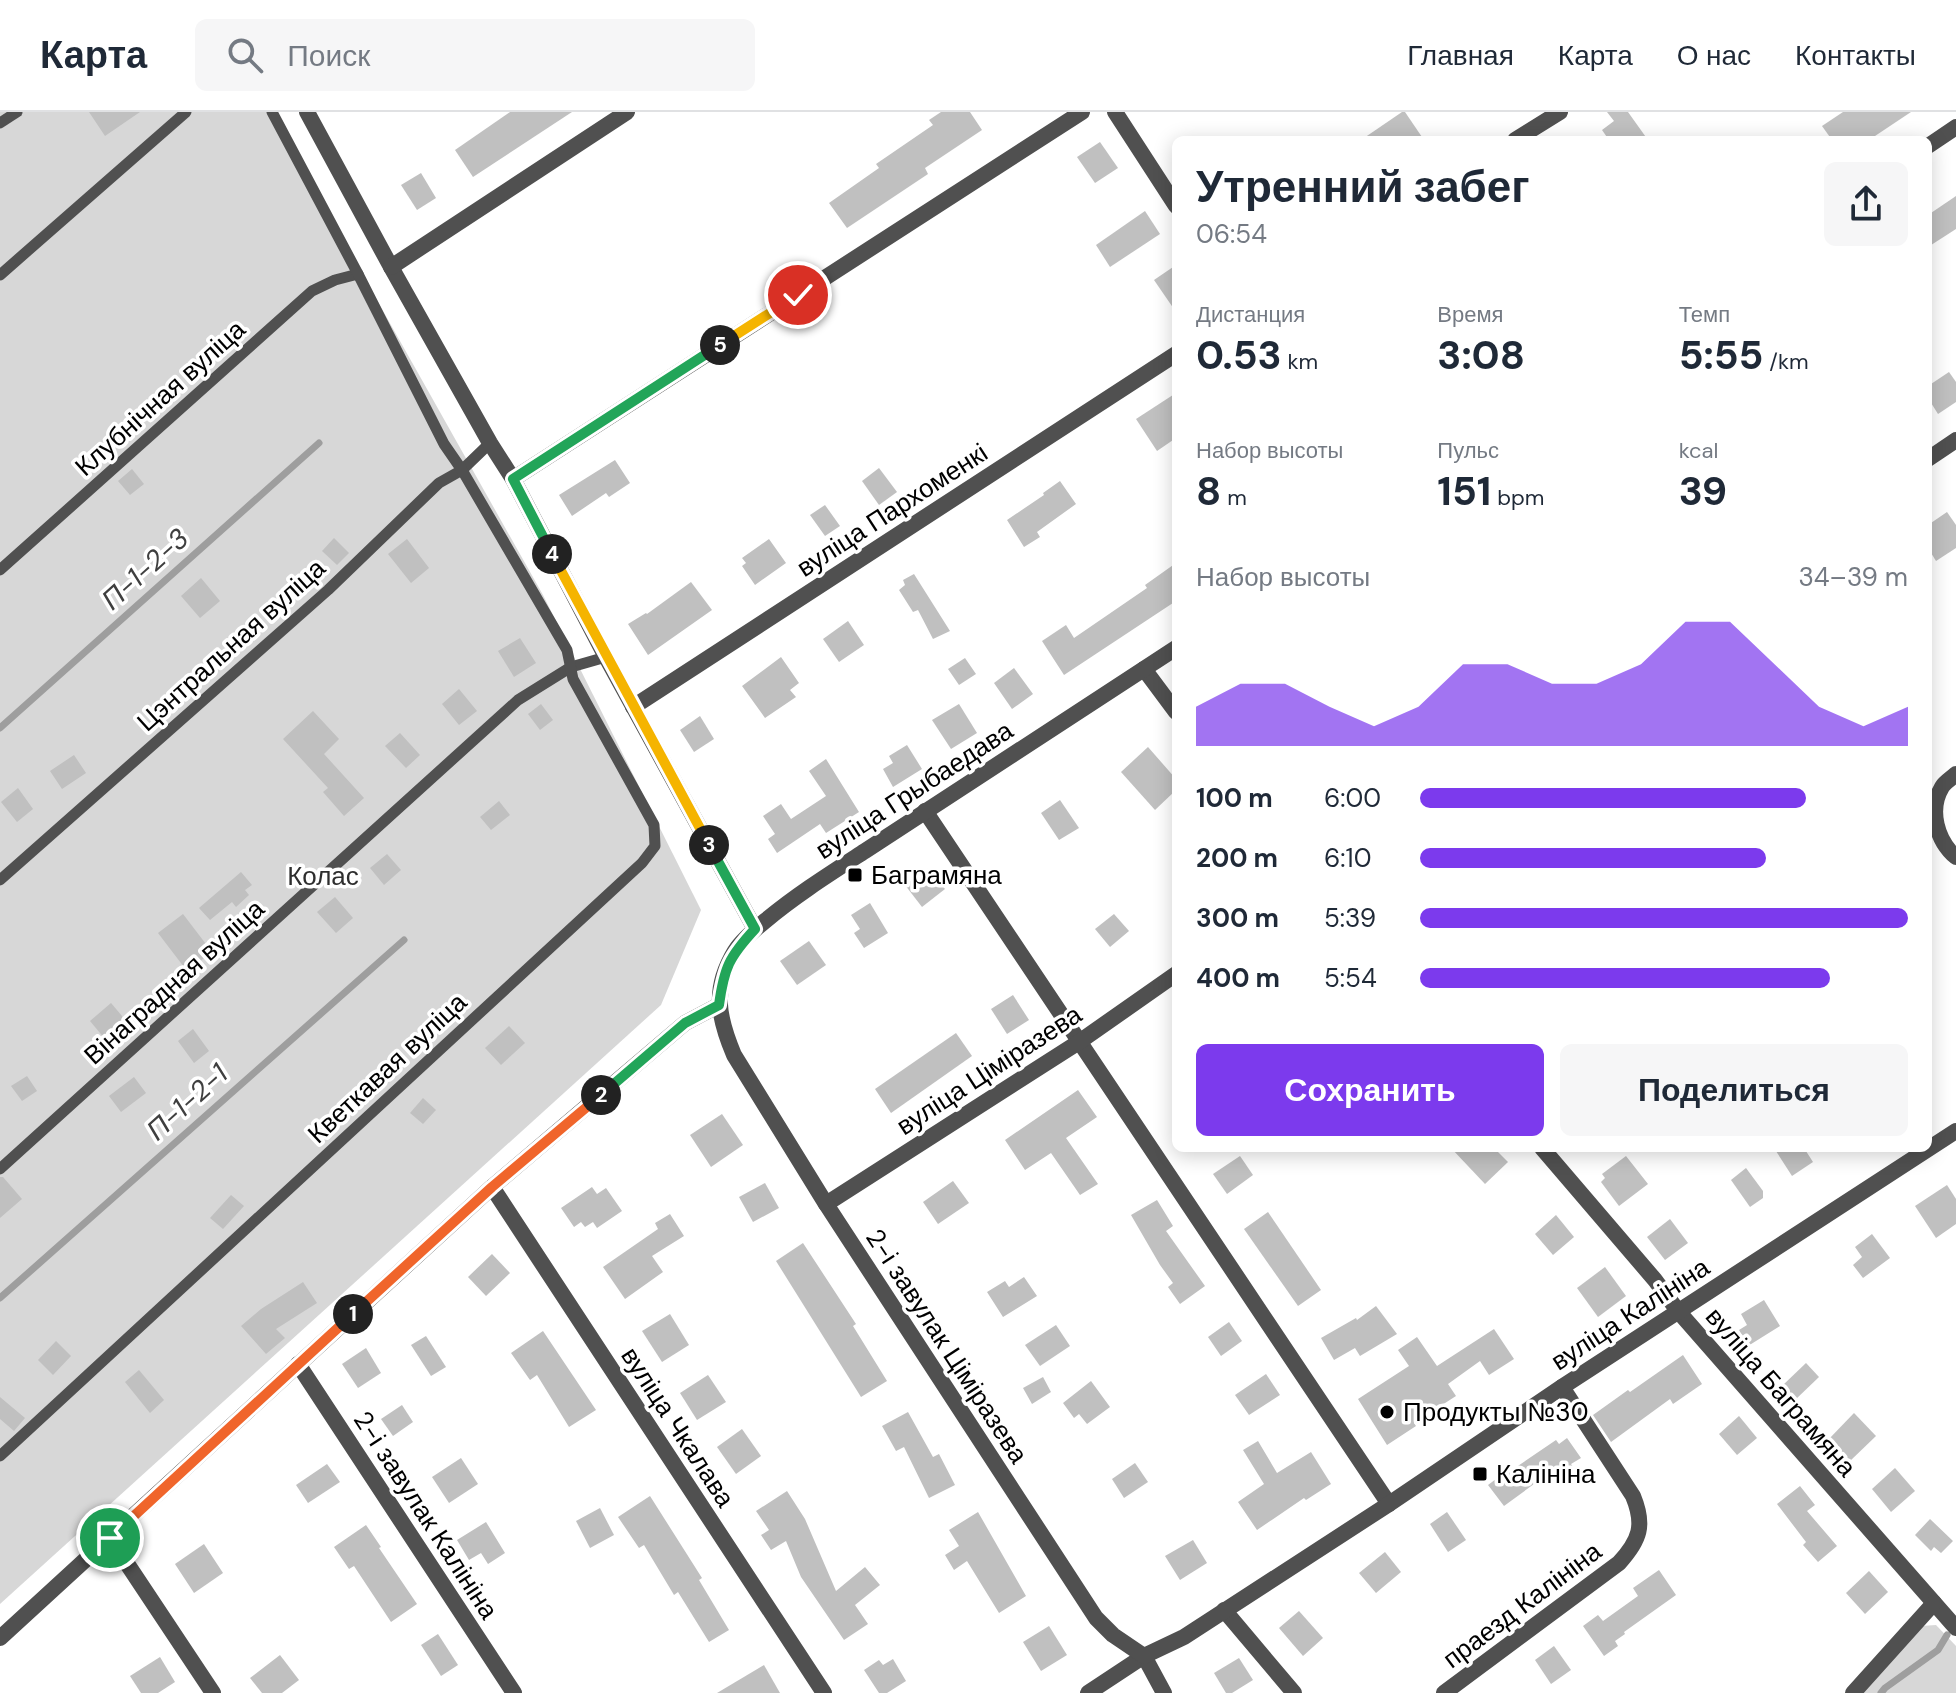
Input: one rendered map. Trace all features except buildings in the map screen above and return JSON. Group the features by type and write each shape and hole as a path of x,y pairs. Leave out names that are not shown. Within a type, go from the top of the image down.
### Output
{"street":[{"path":"307,112 391,267 513,479 755,929"},
{"path":"391,267 627,112"},
{"path":"513,479 1082,112"},
{"path":"1115,112 1172,200"},
{"path":"1521,136 1560,112"},
{"path":"1932,143 1956,127"},
{"name":"вуліца Пархоменкі","path":"633,707 1172,357"},
{"path":"1932,456 1956,440"},
{"name":"вуліца Грыбаедава","path":"719,1005 722,977 736,949 785,905 1172,651"},
{"path":"1144,669 1172,707"},
{"path":"1956,774 1942,786 1935,805 1937,830 1948,851 1956,857"},
{"path":"925,811 1389,1504"},
{"name":"вуліца Ціміразева","path":"826,1204 1079,1042 1172,977"},
{"path":"0,1638 492,1187 685,1023 719,1005"},
{"name":"2-і завулак Ціміразева","path":"719,1005 723,1030 734,1055 826,1204 1096,1618 1113,1635 1144,1656 1164,1693"},
{"name":"вуліца Калініна","path":"1932,1151 1953,1138"},
{"name":"вуліца Баграмяна","path":"1545,1152 1678,1311 1956,1628"},
{"name":"вуліца Калініна","path":"1088,1693 1144,1656 1184,1637 1678,1311 1931,1152"},
{"name":"вуліца Чкалава","path":"492,1187 824,1693"},
{"name":"2-і завулак Калініна","path":"298,1364 514,1693"},
{"name":"праезд Калініна","path":"1444,1693 1619,1563 1632,1549 1640,1532 1640,1513 1633,1496 1562,1387"},
{"path":"110,1538 213,1693"},
{"path":"1853,1693 1934,1603"},
{"path":"1224,1610 1294,1693"}],"lane":[{"path":"0,123 17,112"},
{"path":"0,275 186,112"},
{"name":"Кветкавая вуліца","path":"0,1456 642,863 655,846 654,825 573,679 567,650 444,444 272,112"},
{"name":"Клубнічная вуліца","path":"0,570 312,291 358,274"},
{"name":"Цэнтральная вуліца","path":"0,880 328,590 439,483 462,470 490,443"},
{"name":"Вінаградная вуліца","path":"0,1169 518,700 571,667 606,657"}],"green space":[{"name":"Колас","path":"0,112 271,112 543,595 701,910 661,1005 0,1604"},
{"path":"1936,1625 1956,1646 1956,1693 1862,1693 1921,1626"}],"waterway":[{"name":"П-1-2-3","path":"0,728 319,443"},
{"name":"П-1-2-1","path":"0,1298 404,940"},
{"path":"1881,1693 1938,1650 1947,1635"}],"place":[{"name":"Баграмяна","path":"855,875"},
{"name":"Продукты №30","path":"1387,1412"},
{"name":"Калініна","path":"1480,1474"}],"route":[{"path":"110,1538 492,1187 685,1023 719,1005 722,977 736,949 755,929 513,479 798,295"}]}
